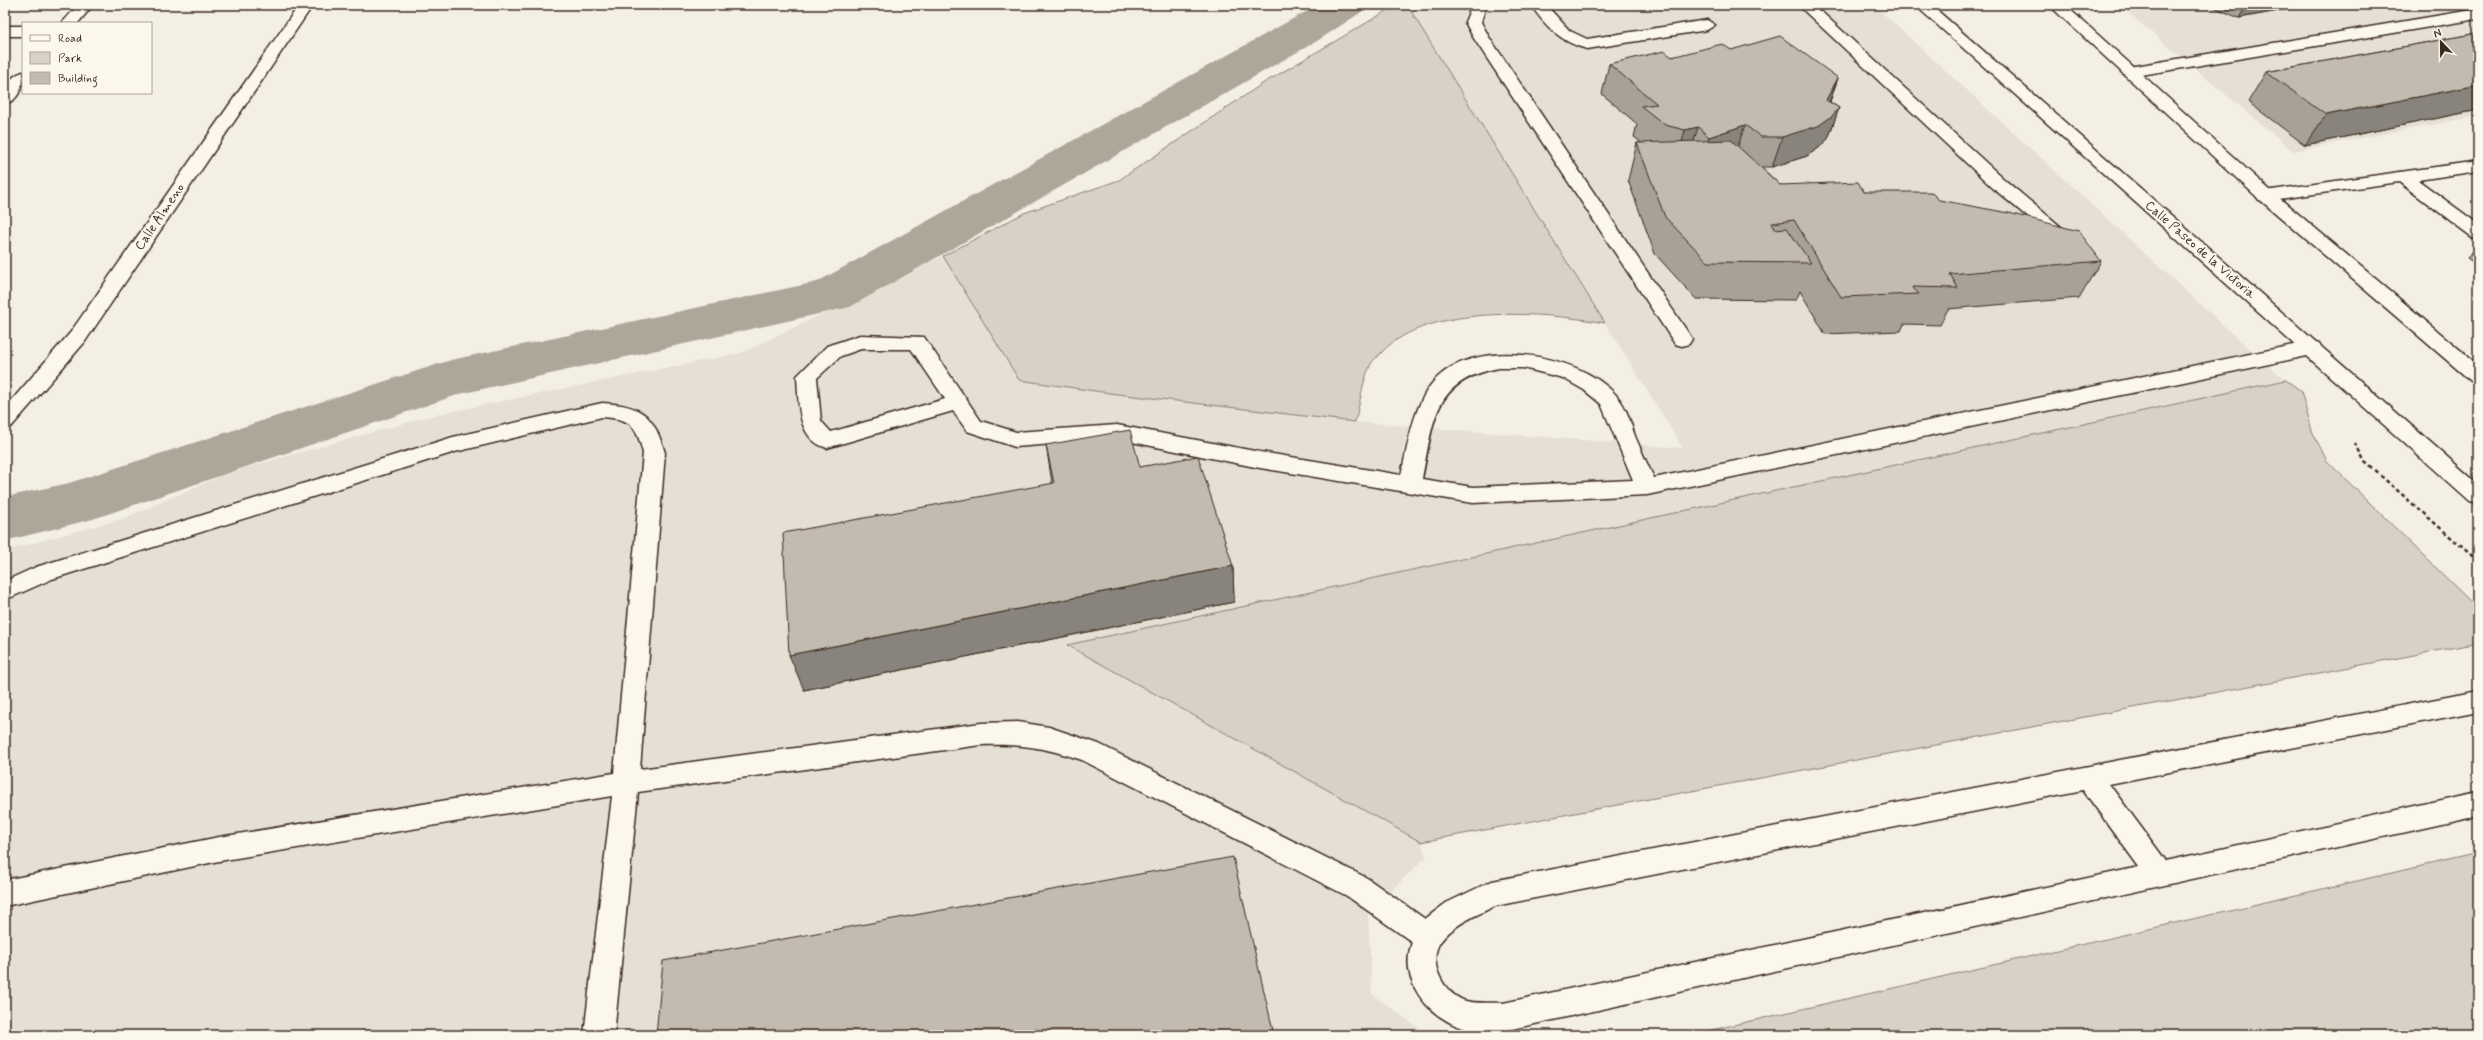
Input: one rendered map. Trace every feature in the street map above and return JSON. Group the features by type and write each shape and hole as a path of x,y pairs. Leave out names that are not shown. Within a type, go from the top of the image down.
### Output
{"main road":[{"path":"71,22 86,5"},
{"name":"Calle Almeno","path":"5,421 77,338 306,5"},
{"path":"1478,5 1473,22 1481,37 1682,339"},
{"path":"1538,5 1565,36 1573,41 1586,44 1707,25"},
{"path":"1805,5 2000,185 2080,252"},
{"name":"Calle Paseo de la Victoria","path":"1922,5 2478,496"},
{"path":"2056,5 2264,196 2389,304 2478,376"},
{"path":"2129,72 2213,60 2478,14"},
{"path":"5,31 22,31"},
{"path":"6,97 22,78"},
{"path":"2264,196 2478,166"},
{"path":"2402,176 2475,228"},
{"path":"958,402 827,442 811,423 806,376 834,351 860,342 917,342 958,402 974,426 1015,440 1117,432 1260,460 1473,495 1647,487 2312,348"},
{"path":"1410,485 1426,425 1428,407 1438,390 1453,377 1473,367 1497,362 1523,362 1548,365 1570,373 1591,385 1608,400 1619,417 1624,435 1647,487"},
{"path":"5,591 51,570 453,445 602,410 625,411 639,420 648,433 654,453 626,782 599,1035"},
{"path":"2478,701 1492,894 1453,912 1428,937 1422,956 1424,978 1441,1003 1466,1015 1503,1016 2160,875 2478,804"},
{"path":"5,893 219,849 415,818 626,782 981,734 1018,733 1049,738 1090,752 1358,887 1428,937"},
{"path":"2089,777 2160,875"}],"shaded area":[{"path":"1407,5 1874,5 2236,337 2286,380 1067,645 1421,842 1426,857 1368,913 1372,994 1428,1035 5,1035 5,551 125,518 230,472 434,415 741,353 943,256 1019,380 1109,393 1355,422 1683,448"},
{"path":"2119,5 2478,5 2478,116 2293,151"}],"green space":[{"path":"1397,5 1407,5 1605,323 1580,319 1520,314 1457,318 1428,325 1403,336 1382,352 1372,362 1365,379 1355,422 1109,393 1019,380 943,256 1024,213 1119,180 1262,84"},
{"path":"2286,380 2301,391 2312,431 2327,461 2478,609 2478,643 1421,842 1067,645"},
{"path":"2478,853 2478,1035 1690,1035"}],"building":[{"path":"2478,33 2478,85 2326,115 2266,72"},
{"path":"1780,36 1838,78 1826,100 1839,108 1831,117 1818,126 1782,137 1761,137 1745,125 1709,137 1698,127 1685,130 1665,125 1641,106 1657,104 1609,64 1664,51 1672,57 1722,44 1731,50"},
{"path":"1731,140 1780,185 1858,182 1864,192 1931,192 1939,200 2009,213 2079,231 2101,261 1950,274 1958,288 1912,287 1919,294 1841,297 1794,220 1772,223 1775,229 1787,228 1811,263 1708,262 1665,217 1637,143"},
{"path":"1130,430 1140,467 1198,456 1233,566 789,655 783,533 1054,483 1046,445"},
{"path":"1233,857 1274,1035 656,1035 663,961"}],"waterway":[{"path":"5,519 72,504 451,378 832,295 1303,32 1346,5"}]}
